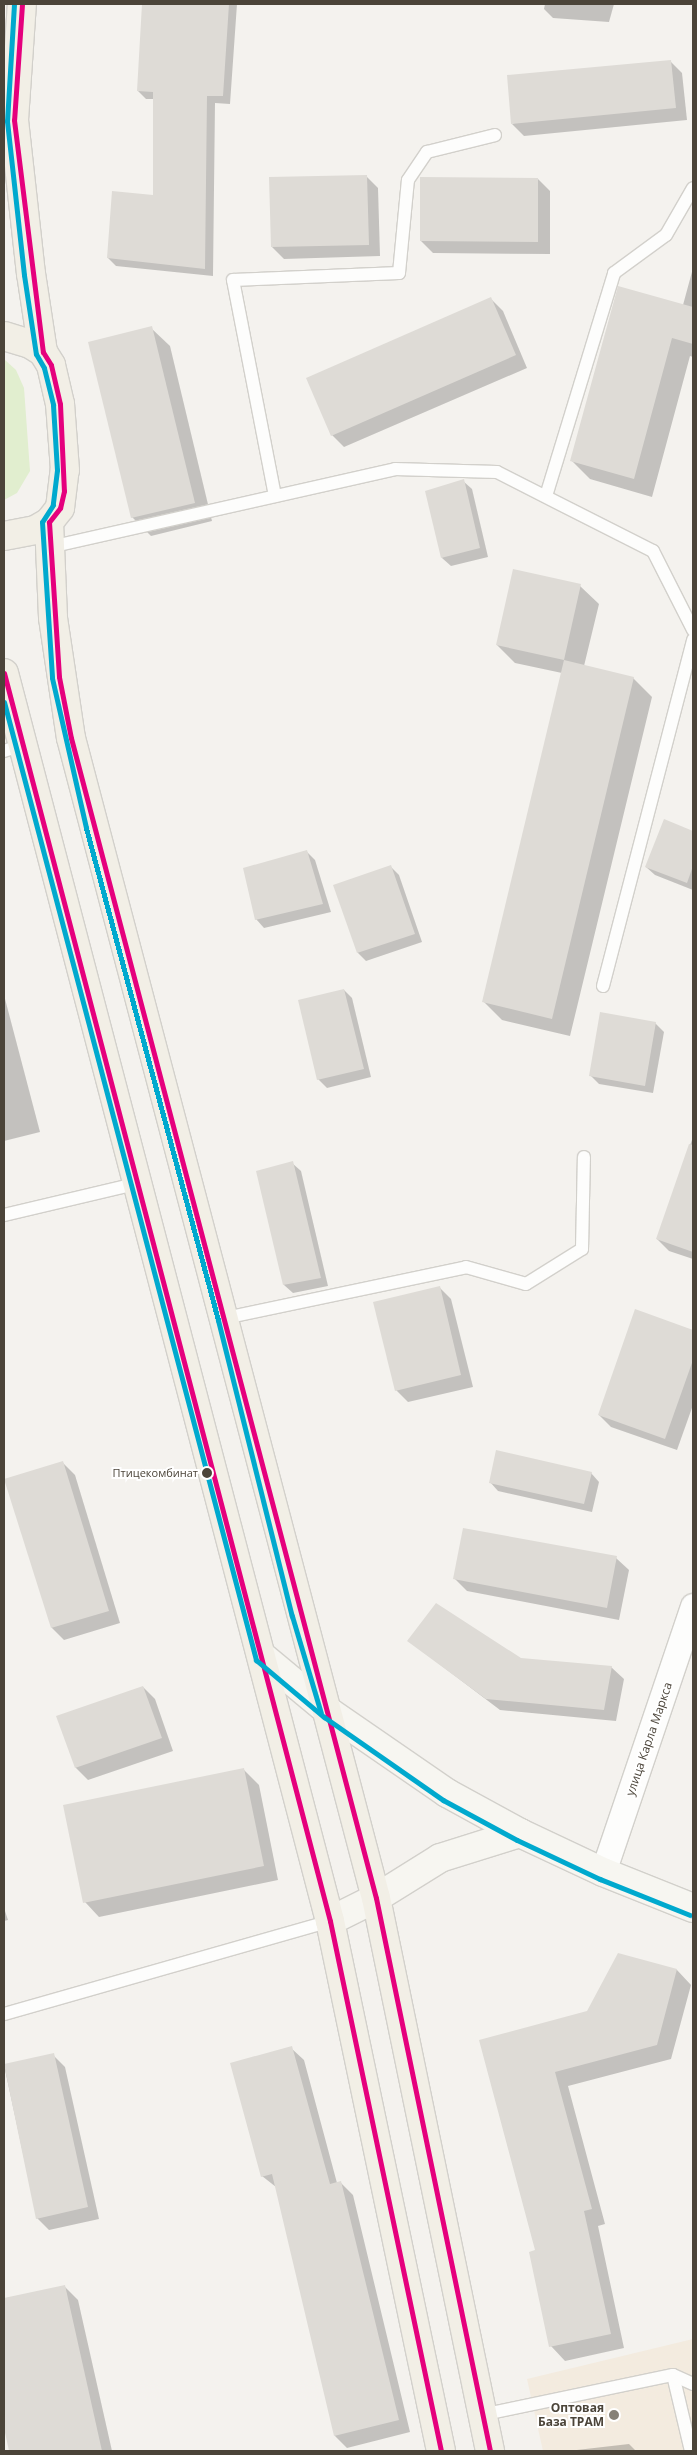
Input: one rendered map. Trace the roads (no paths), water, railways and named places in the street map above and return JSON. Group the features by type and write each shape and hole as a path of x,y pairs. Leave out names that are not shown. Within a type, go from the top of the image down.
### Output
{"main road":[{"path":"22,4 14,120 43,352 51,365 58,390 66,470 60,508 50,534 59,677 71,738 225,1318 299,1614 328,1710 376,1898 490,2451"},
{"path":"4,336 30,344 43,352"},
{"path":"4,536 35,530 50,534"},
{"path":"4,673 14,748 139,1183 330,1921 441,2451"},
{"path":"263,1657 328,1710 448,1793 520,1833 602,1872 693,1908"},
{"path":"330,1921 376,1898 440,1858 520,1833"}],"street":[{"name":"улица Карла Маркса","path":"602,1872 682,1677 693,1606"}],"lane":[{"path":"275,496 233,280 399,273 408,180 427,152 495,135"},
{"path":"546,496 614,273 666,235 693,188"},
{"path":"50,534 275,496 395,468 497,472 652,551 693,630"},
{"path":"603,986 693,640"},
{"path":"225,1318 466,1267 526,1284 582,1249 584,1156"},
{"path":"4,1215 139,1183"},
{"path":"4,2014 330,1921"},
{"path":"482,2415 673,2375 693,2384"},
{"path":"673,2375 691,2451"}],"place":[{"name":"Птицекомбинат","path":"207,1473"},
{"name":"Оптовая База ТРАМ","path":"614,2415"}]}
